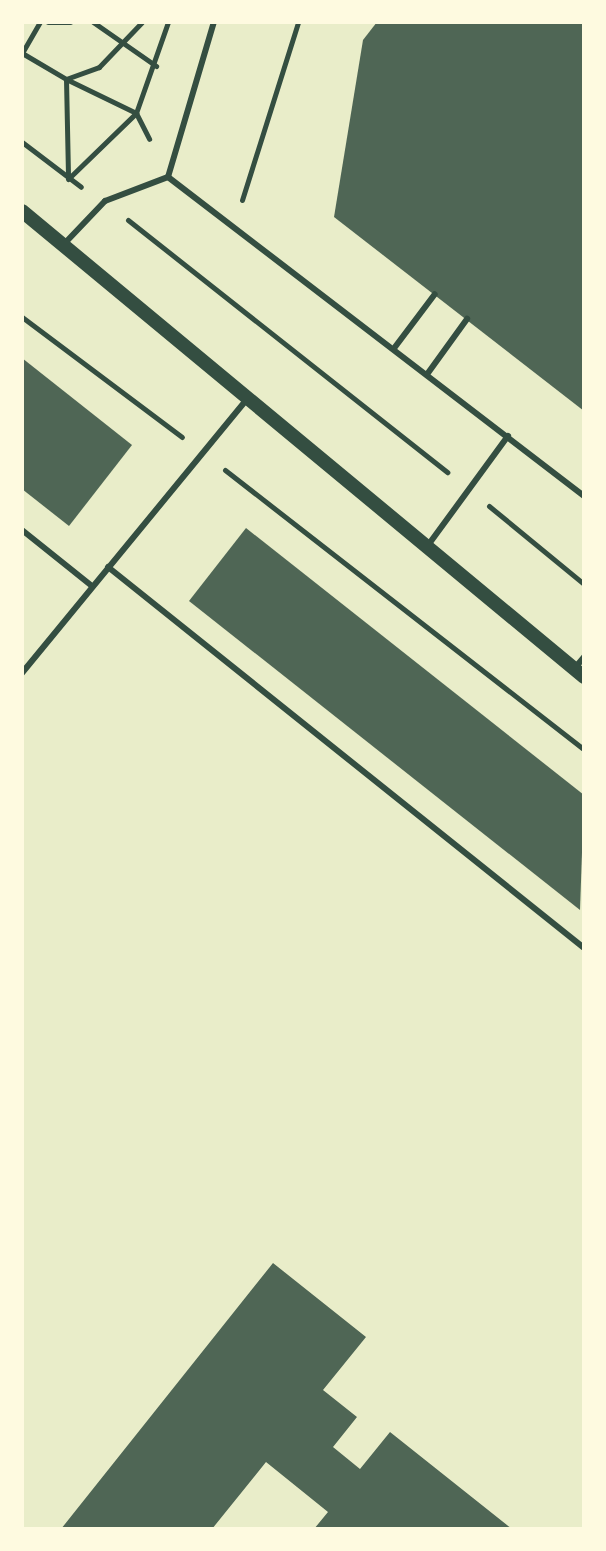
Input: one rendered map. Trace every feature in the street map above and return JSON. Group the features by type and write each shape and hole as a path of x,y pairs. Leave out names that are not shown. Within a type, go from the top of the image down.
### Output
{"street":[{"path":"22,211 65,243 424,550 581,668"}],"lane":[{"path":"168,177 214,22"},
{"path":"65,243 105,201 168,177"},
{"path":"168,177 395,347 584,496"},
{"path":"395,347 435,294"},
{"path":"428,373 467,319"},
{"path":"22,673 108,567 206,455 246,400"},
{"path":"424,550 508,436"},
{"path":"22,530 92,586"},
{"path":"108,567 584,948"}],"path":[{"path":"40,22 22,53 66,79 136,113 168,177"},
{"path":"48,22 70,22"},
{"path":"93,22 156,66"},
{"path":"66,79 124,46 142,22"},
{"path":"68,179 136,113 156,66 168,22"},
{"path":"234,227 298,22"},
{"path":"66,79 68,179"},
{"path":"22,142 68,179 105,201 584,584"},
{"path":"22,317 206,455 584,749"}],"building":[{"path":"377,22 584,22 584,411 334,217 363,40"},
{"path":"22,358 132,445 69,526 22,489"},
{"path":"246,528 584,795 580,910 189,601"},
{"path":"273,1263 366,1337 323,1390 357,1417 333,1447 360,1469 390,1432 512,1529 314,1529 328,1512 266,1462 212,1529 61,1529"}]}
